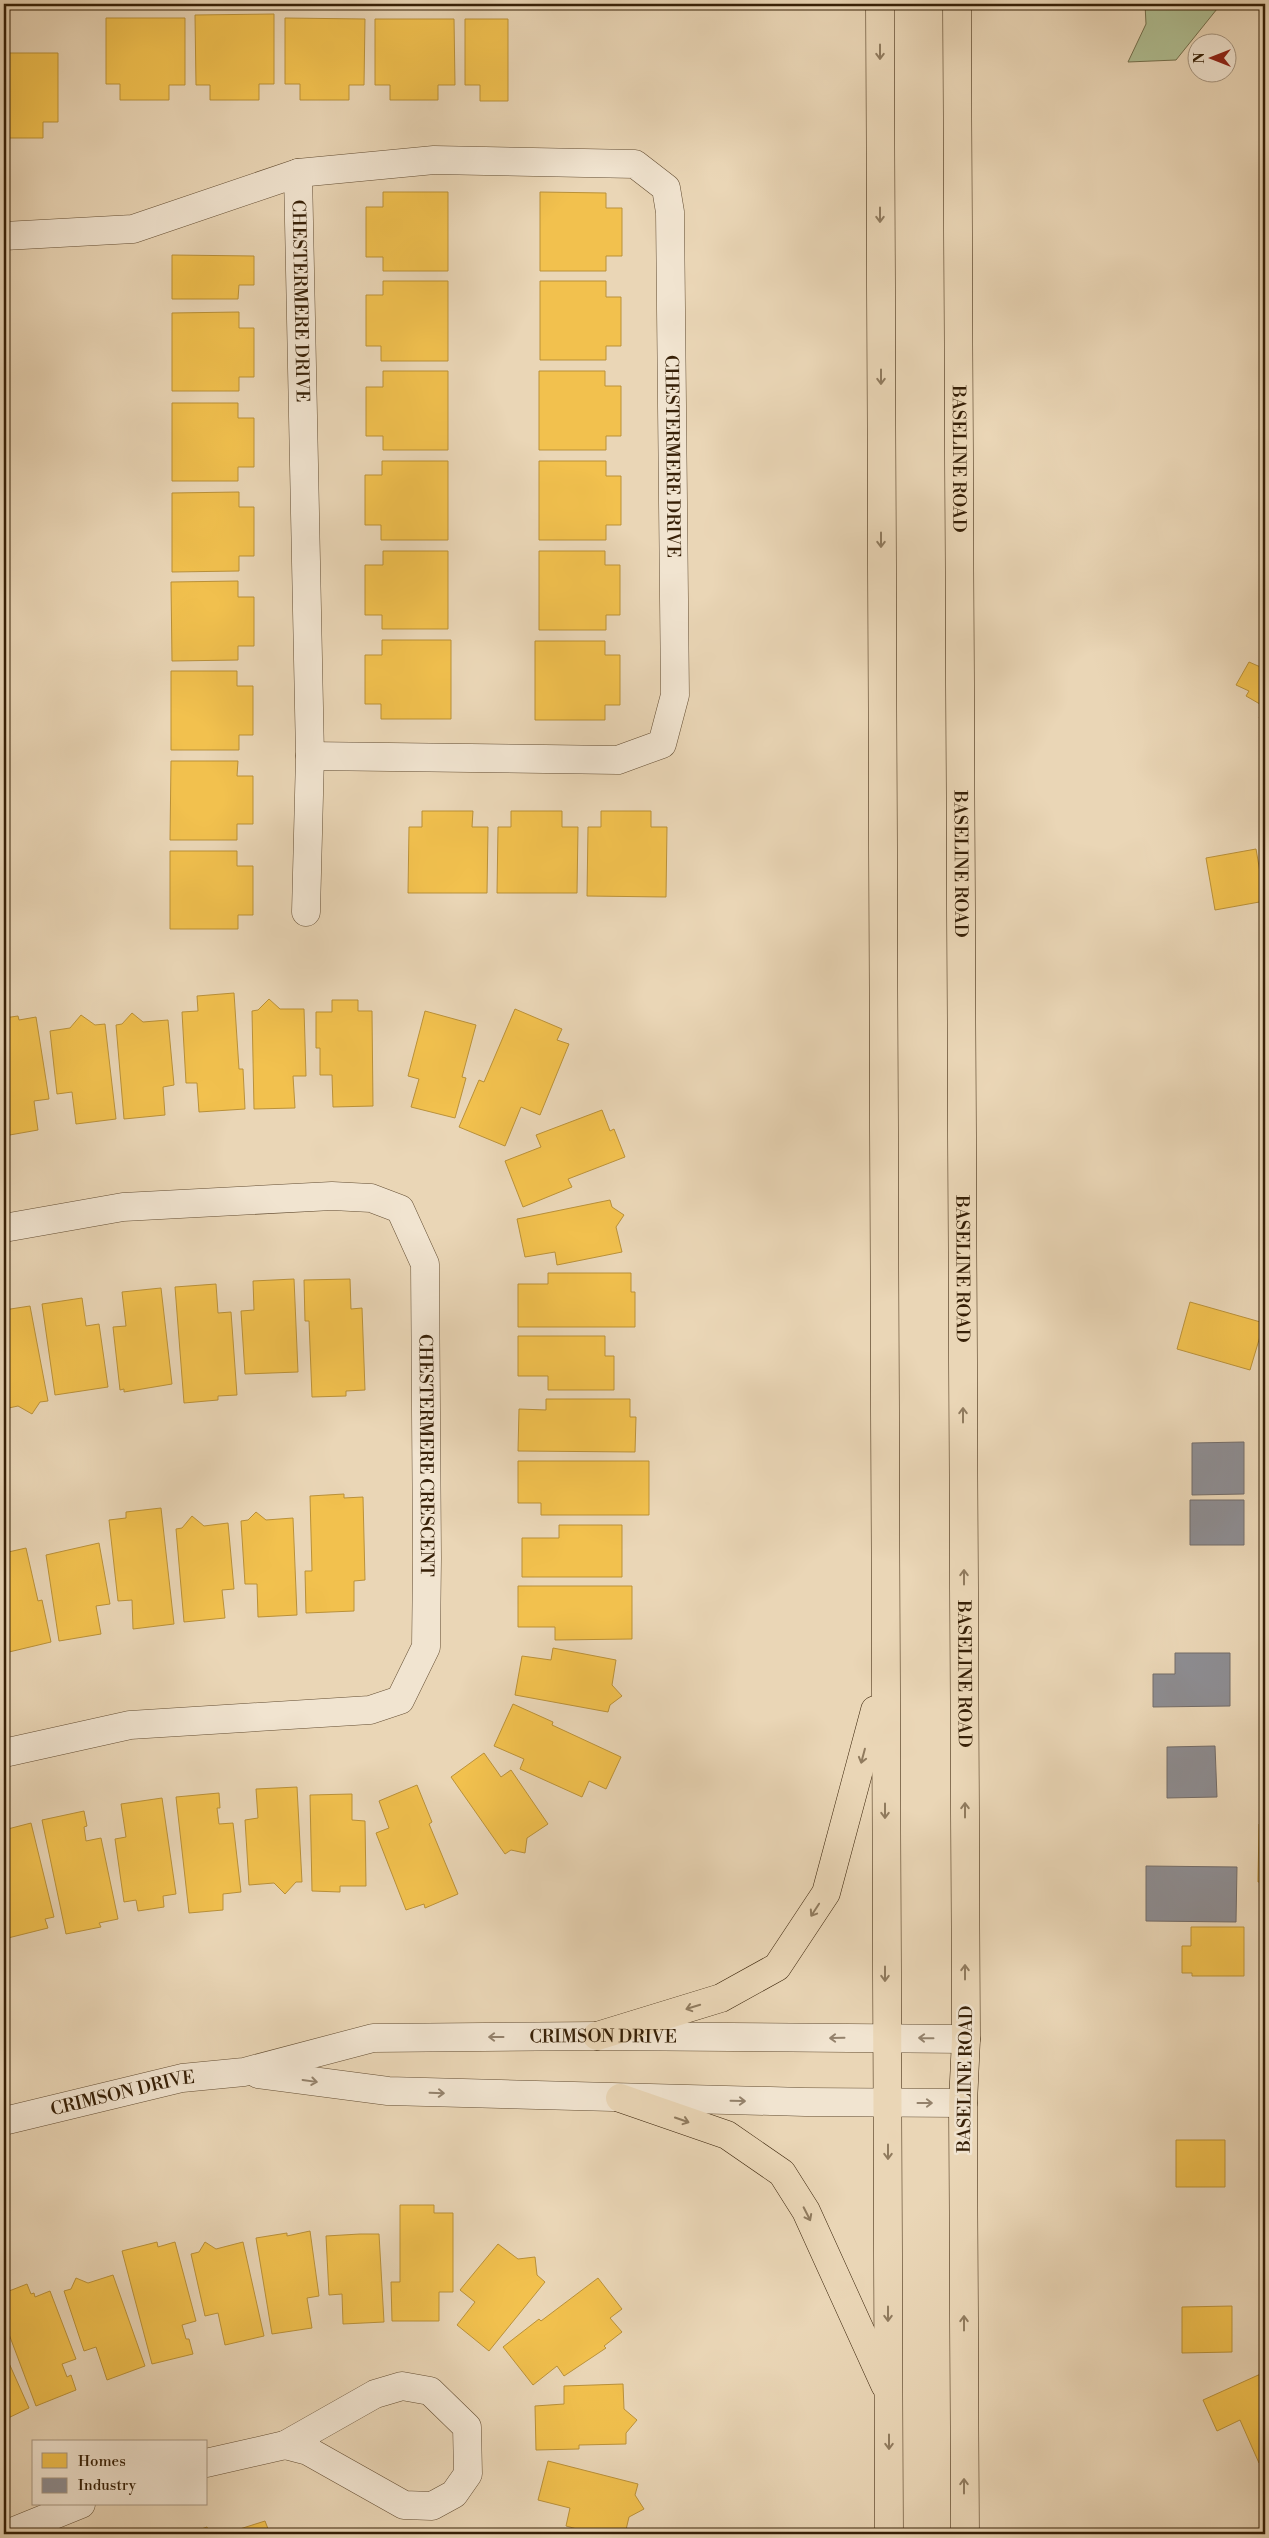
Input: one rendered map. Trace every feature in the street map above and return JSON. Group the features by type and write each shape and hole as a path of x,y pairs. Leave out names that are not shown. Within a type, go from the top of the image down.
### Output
{"main road":[{"path":"880,4 889,2534"},
{"name":"BASELINE ROAD","path":"957,4 966,2039 963,2103 964,2534"},
{"path":"597,2036 721,1998 777,1967 826,1894 885,1675"},
{"path":"620,2098 727,2135 782,2173 806,2211 889,2393"}],"street":[{"name":"CHESTERMERE DRIVE","path":"4,236 133,229 298,173 434,160 635,164 666,188 670,212 675,695 662,744 618,760 310,756"},
{"name":"CHESTERMERE DRIVE","path":"298,173 310,756 306,912"},
{"name":"CHESTERMERE CRESCENT","path":"4,1228 123,1207 332,1196 371,1198 400,1209 425,1264 427,1558 426,1647 400,1700 370,1710 130,1725 4,1753"},
{"name":"CRIMSON DRIVE","path":"4,2121 182,2078 244,2072 373,2038 597,2036 966,2039"},
{"name":"CRIMSON DRIVE","path":"244,2072 388,2092 620,2098 963,2103"},
{"path":"208,2463 285,2445 375,2394 402,2386 430,2391 467,2428 468,2474 454,2494 432,2506 404,2505 308,2450 285,2445"},
{"path":"7,2534 76,2506"}],"green space":[{"path":"1145,4 1221,4 1198,32 1186,32 1186,48 1176,60 1128,62 1146,24"}],"building: Homes":[{"path":"274,14 274,84 259,84 259,100 210,100 210,85 196,85 195,15"},
{"path":"106,18 185,18 185,85 169,85 169,100 120,100 120,84 106,84"},
{"path":"285,18 365,19 364,85 349,85 349,100 300,100 300,84 285,84"},
{"path":"375,19 454,19 455,85 438,85 438,100 390,100 390,85 375,85"},
{"path":"465,19 508,19 508,101 480,101 480,85 465,85"},
{"path":"4,53 58,53 58,122 43,122 43,138 4,138"},
{"path":"383,192 448,192 448,271 383,271 383,257 366,257 366,207 383,207"},
{"path":"540,192 606,193 606,208 622,208 622,256 606,256 606,271 540,271"},
{"path":"172,255 254,256 254,285 239,285 238,299 172,299"},
{"path":"383,281 448,281 448,361 381,361 381,346 366,346 366,295 383,295"},
{"path":"540,281 606,281 606,297 621,297 621,346 606,346 606,360 540,360"},
{"path":"4,306 5,385 4,385"},
{"path":"239,312 239,328 254,328 254,377 239,377 239,391 172,391 172,313"},
{"path":"383,371 448,371 448,450 383,450 383,436 366,436 366,387 383,387"},
{"path":"539,371 605,371 605,386 621,386 621,436 606,436 606,450 539,450"},
{"path":"172,403 238,403 238,418 254,418 254,467 238,467 238,481 172,481"},
{"path":"382,461 448,461 448,540 381,540 381,525 365,525 365,475 382,475"},
{"path":"539,461 606,461 606,476 621,476 621,525 606,525 606,540 539,540"},
{"path":"239,492 239,507 254,507 254,556 239,556 239,571 172,572 172,493"},
{"path":"4,507 8,507 7,585 4,585"},
{"path":"383,551 448,551 448,629 382,629 382,615 365,615 365,565 383,565"},
{"path":"539,551 605,551 605,565 620,565 620,615 606,615 606,630 539,630"},
{"path":"238,581 238,597 254,597 254,646 238,646 238,660 172,661 171,582"},
{"path":"382,640 451,640 451,719 381,719 381,704 365,704 365,655 382,655"},
{"path":"535,641 605,641 605,655 620,655 620,705 605,705 605,720 535,720"},
{"path":"1249,662 1265,669 1265,707 1246,696 1249,691 1236,685"},
{"path":"171,671 237,671 237,686 253,686 253,735 239,735 239,750 171,750"},
{"path":"1265,707 1265,722 1259,718"},
{"path":"171,761 238,761 237,776 253,776 253,824 237,824 237,840 170,840"},
{"path":"422,811 473,811 472,827 488,827 487,893 408,893 409,827 422,827"},
{"path":"511,811 562,811 562,827 578,827 577,893 497,893 498,827 511,827"},
{"path":"601,811 651,811 651,827 667,827 666,897 587,896 588,827 601,827"},
{"path":"1256,849 1265,901 1215,910 1206,858"},
{"path":"170,851 237,851 237,866 253,866 253,915 238,915 238,929 170,929"},
{"path":"4,873 8,949 4,949"},
{"path":"234,993 239,1069 243,1069 245,1109 199,1112 197,1083 186,1083 182,1012 198,1011 197,996"},
{"path":"269,999 280,1009 304,1009 306,1076 293,1076 295,1108 254,1109 252,1011 258,1010"},
{"path":"332,1000 358,1000 358,1011 372,1011 373,1106 333,1107 332,1075 320,1075 320,1048 316,1048 316,1012 332,1012"},
{"path":"515,1009 562,1029 557,1040 569,1044 540,1115 521,1107 505,1146 459,1127 479,1080 484,1082"},
{"path":"425,1011 476,1025 462,1077 466,1078 455,1118 411,1107 419,1079 408,1076"},
{"path":"132,1013 143,1022 168,1020 174,1085 163,1087 165,1115 124,1119 116,1025 122,1024"},
{"path":"81,1015 95,1025 105,1024 116,1119 76,1124 72,1092 57,1094 50,1031 70,1028"},
{"path":"18,1016 19,1020 36,1017 49,1099 34,1101 38,1130 4,1136 4,1018"},
{"path":"602,1110 610,1131 614,1129 625,1157 568,1179 572,1187 523,1207 505,1161 541,1147 536,1135"},
{"path":"610,1200 612,1207 624,1215 616,1227 622,1252 557,1265 555,1252 525,1257 517,1219"},
{"path":"548,1273 631,1273 631,1292 635,1292 635,1327 518,1327 518,1284 548,1284"},
{"path":"294,1279 298,1372 245,1374 241,1311 254,1310 253,1281"},
{"path":"350,1279 351,1309 362,1308 365,1390 346,1391 346,1396 312,1397 309,1321 305,1321 304,1280"},
{"path":"216,1284 218,1313 231,1312 237,1395 218,1396 218,1400 184,1403 175,1287"},
{"path":"161,1288 172,1384 124,1392 124,1389 120,1390 113,1327 126,1326 122,1292"},
{"path":"82,1298 86,1326 99,1324 108,1387 55,1395 42,1304"},
{"path":"1190,1302 1264,1323 1250,1370 1177,1349"},
{"path":"30,1306 48,1401 40,1402 32,1414 18,1406 4,1409 4,1310"},
{"path":"518,1336 605,1336 605,1356 614,1356 614,1390 548,1390 548,1376 518,1376"},
{"path":"546,1399 630,1399 630,1417 636,1417 635,1452 518,1451 519,1409 546,1410"},
{"path":"518,1461 649,1461 649,1515 541,1515 541,1503 518,1503"},
{"path":"344,1494 344,1498 363,1497 365,1580 354,1581 354,1611 306,1613 305,1571 312,1571 310,1496"},
{"path":"161,1508 174,1624 133,1629 132,1600 118,1601 109,1520 126,1518 126,1512"},
{"path":"256,1512 266,1520 293,1518 297,1615 258,1617 257,1584 245,1584 241,1521 248,1520"},
{"path":"192,1516 204,1526 228,1523 234,1589 222,1590 225,1618 184,1622 176,1529 182,1528"},
{"path":"559,1525 622,1525 622,1577 522,1577 522,1538 559,1538"},
{"path":"99,1543 110,1604 96,1606 101,1634 59,1641 46,1555"},
{"path":"26,1548 38,1601 42,1600 51,1642 9,1652 4,1629 4,1553"},
{"path":"518,1586 632,1586 632,1639 555,1640 555,1627 518,1627"},
{"path":"1263,1612 1265,1612 1265,1653 1263,1653"},
{"path":"553,1648 616,1660 612,1685 622,1696 610,1705 608,1712 515,1695 522,1656 551,1660"},
{"path":"513,1704 553,1722 552,1725 621,1757 606,1789 589,1781 582,1797 520,1769 524,1759 494,1746"},
{"path":"484,1753 501,1777 511,1770 548,1824 527,1838 525,1853 511,1850 505,1854 451,1777"},
{"path":"417,1785 432,1822 429,1824 458,1894 425,1908 424,1904 406,1910 376,1833 389,1828 379,1801"},
{"path":"297,1787 302,1882 296,1882 285,1894 274,1883 249,1885 245,1820 258,1818 256,1789"},
{"path":"219,1793 220,1808 217,1808 219,1824 233,1823 241,1892 223,1894 223,1910 189,1913 176,1797"},
{"path":"352,1794 352,1820 365,1821 366,1886 340,1886 340,1892 312,1891 310,1795"},
{"path":"162,1798 176,1894 163,1896 164,1907 138,1911 136,1900 124,1902 115,1839 126,1837 121,1804"},
{"path":"84,1811 87,1826 84,1827 86,1841 101,1838 118,1919 99,1923 101,1927 66,1934 42,1820"},
{"path":"31,1823 54,1917 45,1919 48,1928 4,1939 4,1830"},
{"path":"1259,1824 1265,1824 1265,1882 1258,1882"},
{"path":"1191,1927 1244,1927 1244,1976 1192,1976 1192,1973 1182,1973 1182,1946 1191,1946"},
{"path":"1176,2140 1225,2140 1225,2187 1176,2187"},
{"path":"1261,2188 1265,2188 1265,2235 1261,2235"},
{"path":"400,2205 434,2205 434,2213 453,2213 453,2292 439,2292 439,2321 392,2321 391,2282 400,2282"},
{"path":"310,2231 319,2296 307,2298 312,2328 272,2334 256,2238 287,2233 287,2236"},
{"path":"379,2234 384,2322 343,2324 342,2294 329,2295 326,2236"},
{"path":"157,2242 158,2247 175,2242 196,2321 182,2325 186,2339 189,2339 193,2354 152,2364 122,2251"},
{"path":"205,2242 216,2249 243,2242 264,2336 225,2345 218,2313 205,2316 191,2254 199,2252"},
{"path":"498,2244 518,2259 535,2257 537,2275 545,2282 489,2351 457,2325 475,2302 460,2290"},
{"path":"1260,2250 1265,2250 1265,2321 1261,2321"},
{"path":"113,2275 145,2366 107,2380 96,2347 84,2351 64,2291 71,2289 76,2278 88,2283"},
{"path":"598,2278 622,2309 610,2318 622,2332 604,2346 606,2348 564,2376 557,2366 533,2385 503,2347"},
{"path":"27,2284 31,2294 34,2293 35,2297 50,2291 76,2359 62,2364 67,2377 71,2375 76,2390 36,2406 4,2321 4,2293"},
{"path":"1232,2306 1232,2352 1182,2353 1182,2307"},
{"path":"4,2352 29,2408 4,2420"},
{"path":"1265,2372 1265,2460 1259,2463 1240,2420 1217,2431 1203,2400"},
{"path":"623,2384 624,2409 637,2420 626,2433 626,2444 579,2445 579,2449 536,2450 535,2406 564,2404 564,2386"},
{"path":"548,2461 638,2484 635,2495 644,2509 629,2517 625,2534 595,2534 566,2526 570,2508 538,2500"},
{"path":"265,2521 270,2534 224,2534"},
{"path":"207,2527 210,2534 187,2534"}],"building: Industry":[{"path":"1244,1442 1244,1494 1192,1495 1192,1443"},
{"path":"1190,1500 1244,1500 1244,1545 1190,1545"},
{"path":"1175,1653 1230,1653 1230,1706 1153,1707 1153,1674 1175,1674"},
{"path":"1215,1746 1217,1797 1167,1798 1167,1747"},
{"path":"1146,1866 1237,1867 1236,1922 1146,1921"}]}
